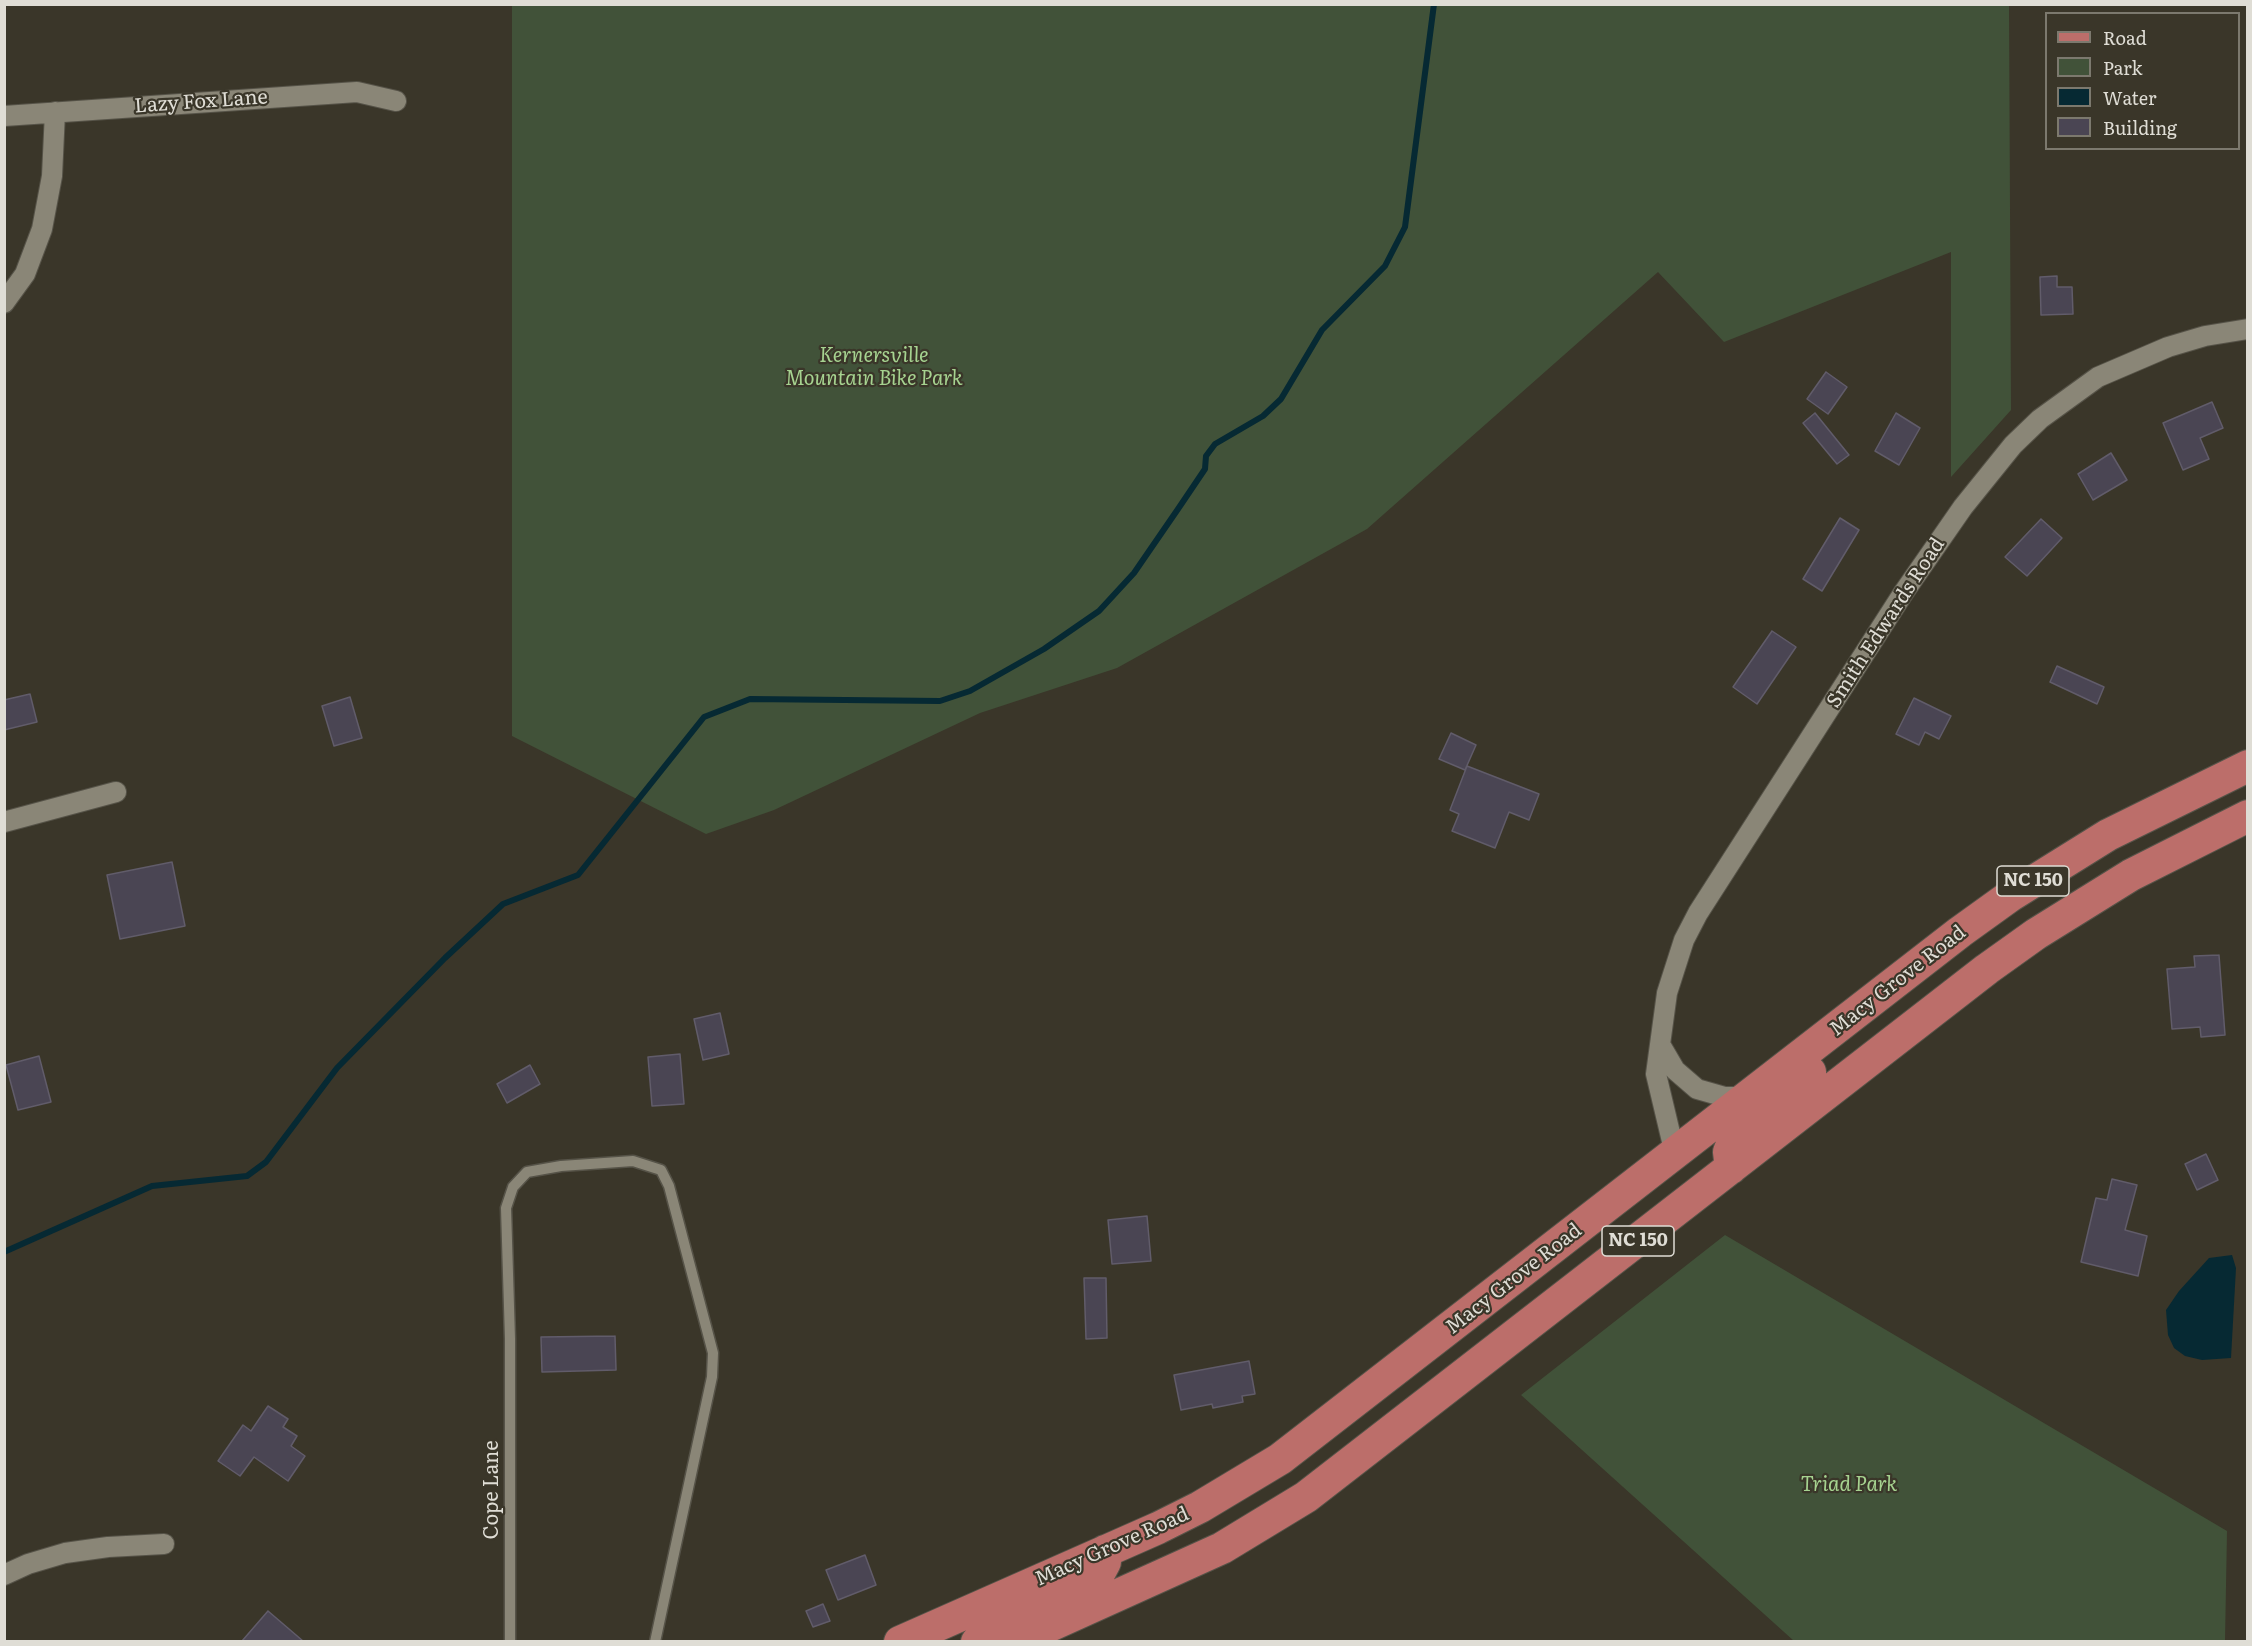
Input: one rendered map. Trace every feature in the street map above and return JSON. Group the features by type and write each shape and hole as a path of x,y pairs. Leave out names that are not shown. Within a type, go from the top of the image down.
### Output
{"main road":[{"name":"Macy Grove Road","path":"900,1641 1200,1507 1280,1459 1960,932 2010,896 2108,835 2247,766"},
{"name":"NC 150","path":"1014,1641 1195,1561 1306,1497 2036,934 2131,875 2247,816"},
{"path":"1731,1168 1729,1152 1731,1144 1742,1130 1771,1108 1960,932"},
{"path":"977,1641 1029,1611 1096,1579 1105,1562 1105,1551"}],"street":[{"name":"Lazy Fox Lane","path":"4,116 357,92 396,101"},
{"path":"4,303 25,274 42,229 52,176 55,112"},
{"name":"Smith Edwards Road","path":"1675,1154 1656,1074 1666,993 1674,966 1698,913 1904,592 1987,474 2040,419 2098,377 2168,347 2205,336 2247,329"},
{"path":"4,822 116,792"},
{"path":"1661,1046 1675,1070 1697,1089 1725,1097 1748,1097"},
{"path":"4,1575 28,1564 65,1554 108,1547 164,1544"}],"lane":[{"name":"Cope Lane","path":"510,1641 510,1340 506,1208 513,1187 527,1172 633,1161 661,1170 669,1186 713,1353 712,1377 655,1641"}],"green space":[{"name":"Kernersville Mountain Bike Park","path":"512,5 2009,5 2011,410 1951,477 1951,252 1724,342 1658,272 1367,529 1117,668 980,713 774,810 706,834 512,736"},
{"name":"Triad Park","path":"1725,1235 2227,1531 2225,1641 1794,1641 1521,1395"}],"water":[{"path":"2232,1255 2236,1268 2231,1358 2202,1360 2185,1356 2174,1348 2168,1335 2166,1310 2179,1291 2209,1258"}],"building":[{"path":"2057,276 2057,287 2072,287 2073,314 2041,315 2040,277"},
{"path":"1826,372 1847,387 1828,414 1807,399"},
{"path":"2212,402 2223,428 2200,438 2209,459 2183,470 2163,423"},
{"path":"1815,413 1849,455 1837,464 1803,423"},
{"path":"1896,413 1920,428 1899,465 1875,451"},
{"path":"2111,453 2127,480 2093,500 2078,474"},
{"path":"1840,518 1859,530 1822,591 1803,579"},
{"path":"2041,519 2062,538 2027,576 2005,557"},
{"path":"1772,631 1796,647 1757,704 1733,687"},
{"path":"2057,666 2104,687 2097,704 2050,682"},
{"path":"30,694 37,722 4,730 4,700"},
{"path":"350,697 362,738 334,746 322,706"},
{"path":"1914,698 1951,716 1939,739 1925,732 1919,745 1896,734"},
{"path":"1451,733 1476,745 1465,770 1439,759"},
{"path":"1467,766 1539,794 1529,820 1509,812 1495,848 1452,831 1459,814 1450,810"},
{"path":"172,862 185,926 120,939 107,875"},
{"path":"2219,955 2225,1035 2201,1037 2200,1027 2172,1029 2167,969 2195,967 2194,956"},
{"path":"720,1013 729,1054 703,1060 694,1019"},
{"path":"680,1054 684,1104 652,1106 648,1057"},
{"path":"39,1056 51,1102 18,1110 6,1065"},
{"path":"530,1065 540,1084 507,1103 497,1084"},
{"path":"2206,1154 2218,1180 2197,1190 2185,1164"},
{"path":"2112,1179 2137,1185 2125,1230 2147,1236 2138,1276 2081,1262 2096,1198 2107,1200"},
{"path":"1147,1216 1151,1261 1112,1264 1108,1220"},
{"path":"1084,1278 1106,1278 1107,1338 1086,1339"},
{"path":"615,1336 616,1370 542,1372 541,1337"},
{"path":"1249,1361 1255,1394 1242,1396 1243,1402 1213,1408 1212,1404 1181,1410 1174,1375"},
{"path":"268,1406 288,1419 283,1427 297,1436 291,1446 305,1456 288,1481 254,1457 240,1476 218,1461 243,1425 251,1431"},
{"path":"865,1555 876,1585 838,1600 826,1570"},
{"path":"823,1604 830,1621 813,1627 806,1611"},
{"path":"268,1611 303,1641 242,1641"}],"waterway":[{"path":"4,1252 152,1186 247,1176 266,1162 337,1068 445,958 503,904 578,875 704,717 750,699 940,701 970,691 1044,649 1099,611 1134,573 1205,469 1206,456 1215,444 1263,416 1281,399 1322,330 1385,266 1405,227 1434,4"}]}
